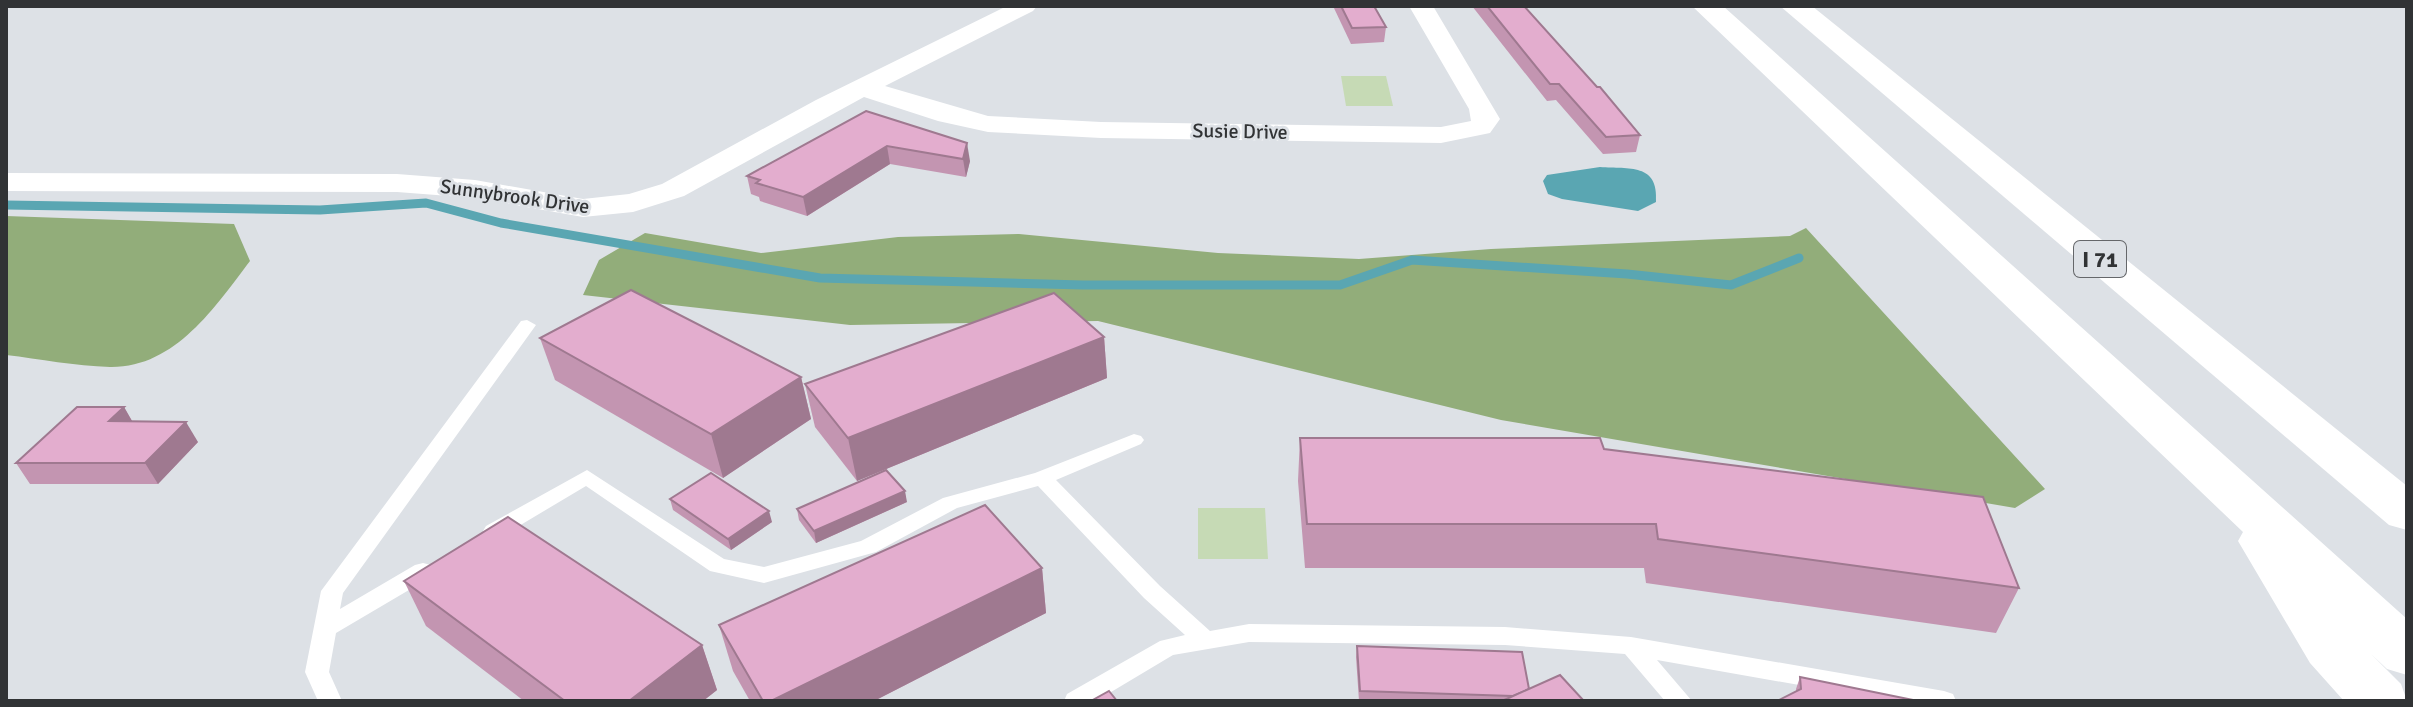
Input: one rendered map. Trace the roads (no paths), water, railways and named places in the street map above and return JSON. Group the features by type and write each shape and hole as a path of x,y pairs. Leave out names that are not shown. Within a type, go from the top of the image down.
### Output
{"highway":[{"path":"1706,6 2407,653"},
{"name":"I 71","path":"1794,6 2407,513"},
{"path":"2061,226 2407,487"},
{"path":"2235,495 2330,648 2380,701"}],"street":[{"name":"Sunnybrook Drive","path":"6,182 397,183 475,189 583,208 617,206 651,199 673,190 1025,6"},
{"name":"Susie Drive","path":"863,88 948,115 988,124 1101,130 1441,135 1480,127 1486,119 1483,109 1421,6"}],"lane":[{"path":"330,701 317,672 332,591 527,325"},
{"path":"477,540 587,477 718,565 764,575 868,547 950,503 1042,478 1134,440"},
{"path":"1042,478 1152,592 1206,641"},
{"path":"325,628 435,564"},
{"path":"1076,701 1168,647 1249,633 1505,636 1631,646 1944,701"},
{"path":"1631,646 1680,701"}],"water":[{"path":"1600,167 1631,169 1647,174 1656,189 1656,202 1638,211 1562,199 1548,194 1543,181 1547,175"}],"waterway":[{"path":"6,205 320,210 426,203 501,223 820,278 1083,285 1340,285 1412,260 1627,274 1731,285 1799,258"}]}
